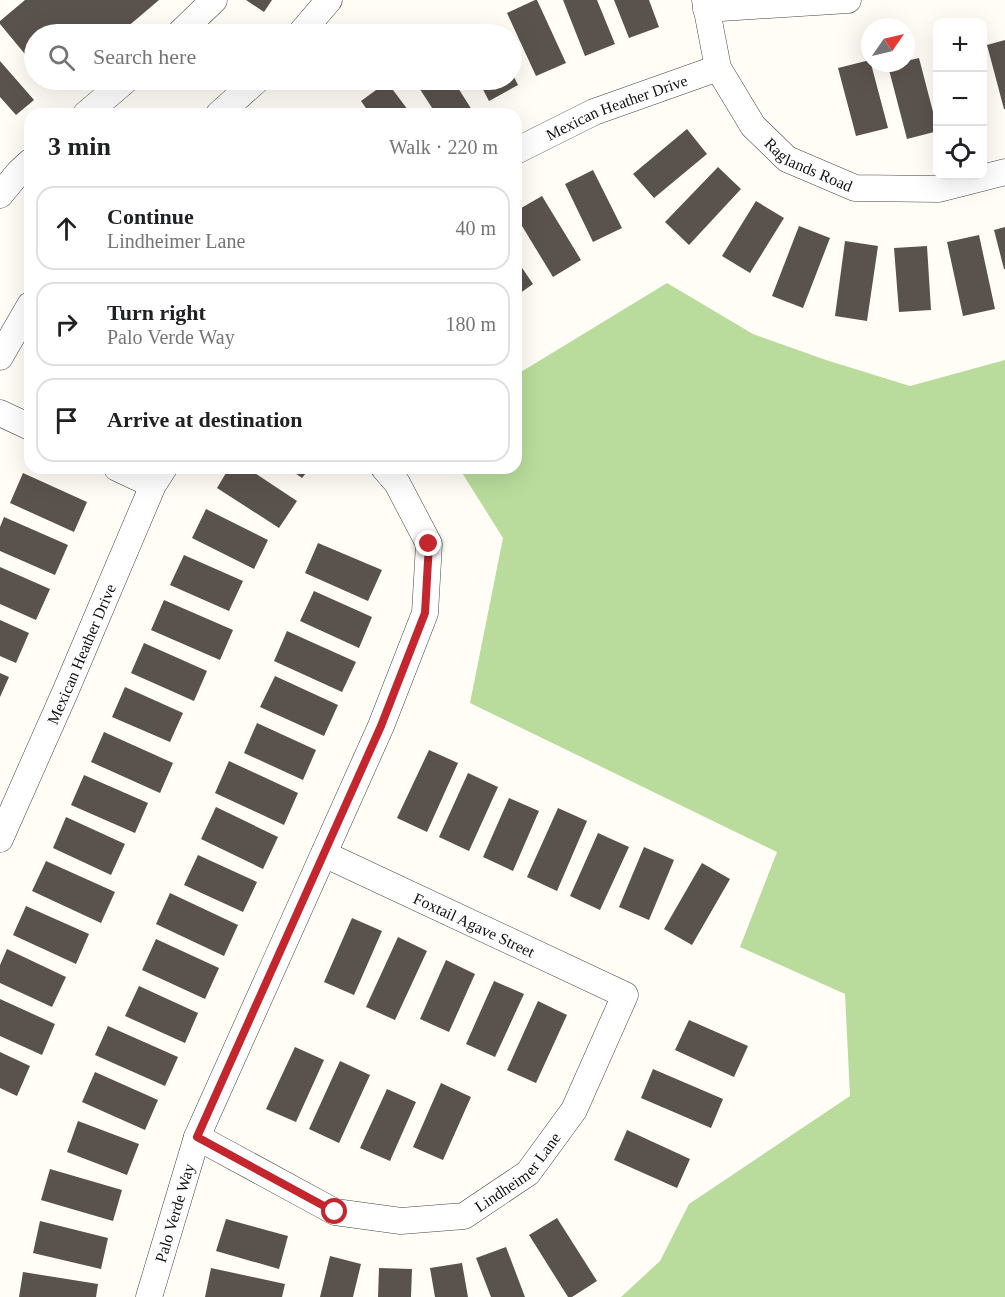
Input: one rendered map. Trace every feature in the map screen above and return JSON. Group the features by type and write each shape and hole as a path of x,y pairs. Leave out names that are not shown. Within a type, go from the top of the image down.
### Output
{"street":[{"path":"189,24 214,0"},
{"path":"309,24 329,0"},
{"path":"706,5 848,0"},
{"name":"Raglands Road","path":"706,5 718,68 753,126 787,159 855,188 939,189 1005,172"},
{"name":"Mexican Heather Drive","path":"522,148 594,112 718,68"},
{"path":"93,108 114,90"},
{"path":"226,108 246,90"},
{"path":"0,195 24,167"},
{"path":"0,357 24,315"},
{"path":"0,413 24,424"},
{"name":"Palo Verde Way","path":"149,1297 197,1137 381,726 425,613 429,544 397,483 389,474"},
{"name":"Mexican Heather Drive","path":"0,839 158,476"},
{"name":"Foxtail Agave Street","path":"324,854 625,995"},
{"name":"Lindheimer Lane","path":"197,1137 335,1212 401,1221 464,1216 528,1173 574,1110 625,995"}],"green space":[{"path":"667,283 753,334 910,386 1005,360 1005,1297 621,1297 660,1261 689,1204 850,1096 845,994 740,947 777,852 470,703 503,538 463,474 522,474 522,371"}],"building":[{"path":"25,0 159,0 131,24 24,24 24,53 0,24 0,21"},
{"path":"246,0 272,0 264,12"},
{"path":"537,0 566,63 536,76 522,46 522,24 512,24 507,13"},
{"path":"563,0 597,0 615,44 585,56"},
{"path":"614,0 649,0 659,27 629,38"},
{"path":"1005,40 1005,109 1004,109 987,45"},
{"path":"919,58 933,112 933,132 907,139 890,72 915,72 915,59"},
{"path":"0,61 34,100 16,115 0,97"},
{"path":"861,62 861,72 873,72 888,128 856,136 838,68"},
{"path":"376,90 393,90 406,108 366,108 361,101"},
{"path":"420,90 459,90 471,108 432,108"},
{"path":"483,90 509,90 489,101"},
{"path":"687,129 707,154 654,198 633,174"},
{"path":"718,167 741,189 689,245 665,222"},
{"path":"593,170 622,228 593,242 565,184"},
{"path":"542,196 581,260 553,277 522,226 522,208"},
{"path":"756,201 784,218 750,273 722,256"},
{"path":"799,226 830,238 803,308 772,296"},
{"path":"1005,227 1005,269 1004,269 994,230"},
{"path":"979,235 995,309 963,316 947,242"},
{"path":"845,241 878,246 867,321 835,316"},
{"path":"927,246 931,310 899,312 894,248"},
{"path":"522,268 533,284 522,292"},
{"path":"23,473 87,502 74,532 10,503"},
{"path":"225,474 256,474 297,501 279,528 217,488"},
{"path":"206,509 268,540 254,569 192,538"},
{"path":"4,517 68,545 55,575 0,551 0,527"},
{"path":"318,543 382,570 368,601 305,573"},
{"path":"184,555 243,581 229,611 170,585"},
{"path":"0,567 50,589 36,620 0,604"},
{"path":"314,591 372,617 359,648 300,621"},
{"path":"164,600 233,630 220,660 151,630"},
{"path":"0,620 29,633 16,663 0,656"},
{"path":"287,631 356,662 342,692 274,661"},
{"path":"144,643 207,671 194,701 131,673"},
{"path":"0,673 9,677 0,697"},
{"path":"275,676 338,705 324,736 260,707"},
{"path":"125,687 183,713 170,742 112,717"},
{"path":"257,723 316,750 303,780 244,753"},
{"path":"104,732 173,763 160,793 91,762"},
{"path":"429,750 458,763 427,832 397,818"},
{"path":"229,761 298,793 284,825 215,793"},
{"path":"468,773 498,787 469,851 439,837"},
{"path":"84,775 148,803 135,833 71,805"},
{"path":"509,798 539,811 513,871 483,857"},
{"path":"216,807 278,837 263,869 201,839"},
{"path":"558,808 587,821 557,891 527,877"},
{"path":"66,817 125,844 111,875 53,848"},
{"path":"598,833 629,847 600,910 570,896"},
{"path":"644,847 674,860 649,920 619,907"},
{"path":"198,855 257,882 243,912 184,885"},
{"path":"46,861 115,892 101,923 32,891"},
{"path":"702,863 730,879 692,945 664,929"},
{"path":"170,893 238,925 224,956 156,924"},
{"path":"26,906 89,934 76,964 13,935"},
{"path":"352,918 382,931 354,995 324,982"},
{"path":"398,937 427,951 395,1020 366,1007"},
{"path":"156,939 219,968 205,999 142,970"},
{"path":"7,949 66,977 52,1007 0,983 0,965"},
{"path":"446,960 475,974 449,1032 420,1019"},
{"path":"494,981 524,994 495,1057 466,1044"},
{"path":"139,986 198,1013 185,1043 125,1016"},
{"path":"0,999 55,1024 42,1055 0,1036"},
{"path":"538,1001 567,1015 536,1083 507,1070"},
{"path":"689,1020 748,1046 734,1077 675,1050"},
{"path":"108,1026 178,1057 165,1086 95,1055"},
{"path":"295,1047 324,1060 296,1122 266,1109"},
{"path":"0,1052 30,1066 17,1096 0,1088"},
{"path":"340,1061 370,1075 339,1143 309,1129"},
{"path":"653,1069 723,1099 711,1128 641,1098"},
{"path":"95,1072 158,1100 145,1130 82,1102"},
{"path":"441,1083 471,1097 443,1160 413,1147"},
{"path":"387,1089 416,1102 390,1161 360,1148"},
{"path":"78,1121 139,1144 127,1175 67,1152"},
{"path":"627,1130 690,1159 677,1188 614,1160"},
{"path":"50,1169 122,1190 113,1221 41,1200"},
{"path":"557,1218 597,1281 572,1297 568,1297 529,1235"},
{"path":"226,1219 288,1236 279,1269 216,1251"},
{"path":"40,1221 108,1238 101,1269 33,1253"},
{"path":"506,1247 525,1297 491,1297 476,1258"},
{"path":"330,1256 361,1264 353,1297 320,1297"},
{"path":"462,1263 468,1297 435,1297 430,1268"},
{"path":"211,1268 285,1284 282,1297 205,1297"},
{"path":"379,1268 412,1269 411,1297 378,1297"},
{"path":"23,1272 98,1284 96,1297 19,1297"}],"route":[{"path":"335,1212 197,1137 381,726 425,613 429,544"}]}
